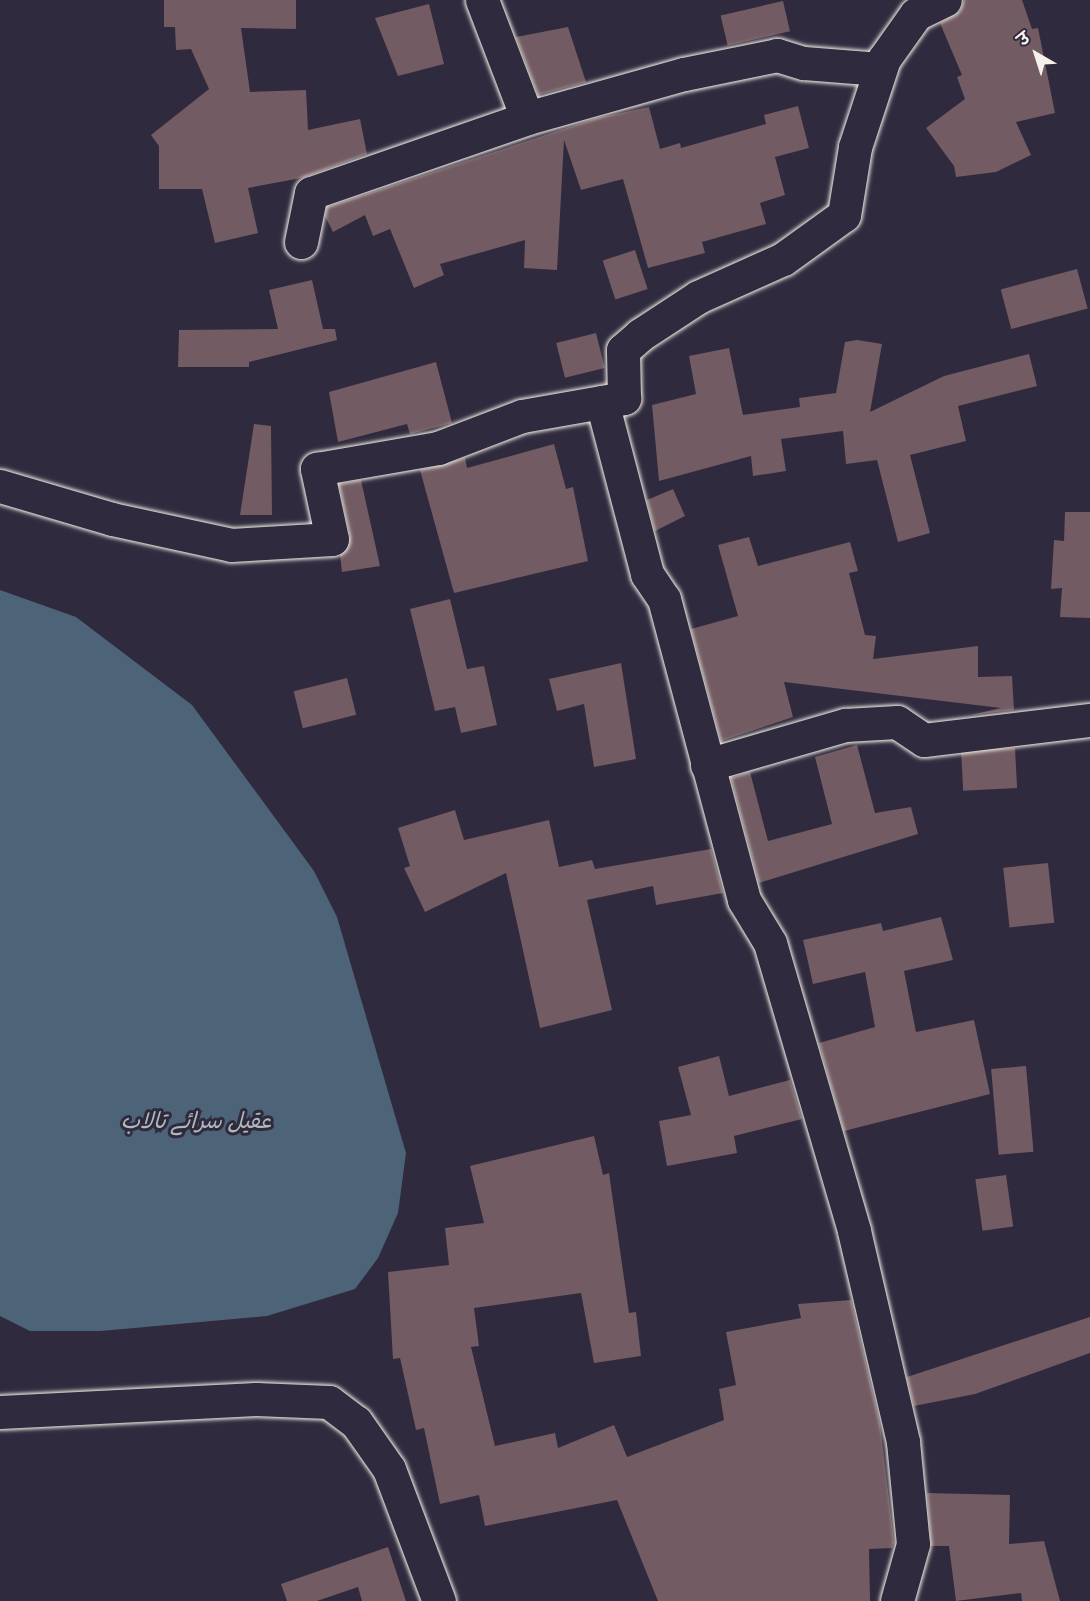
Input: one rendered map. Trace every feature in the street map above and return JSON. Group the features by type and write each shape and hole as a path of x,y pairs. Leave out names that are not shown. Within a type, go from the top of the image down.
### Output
{"street":[{"path":"482,0 527,118"},
{"path":"0,486 112,519 231,545 332,539 317,469 438,448 522,416 624,398 623,350 640,335 698,297 783,259 844,215 855,147 880,69 912,7 945,0"},
{"path":"301,242 311,192 527,118 684,74 777,55 804,63 880,69"},
{"path":"603,402 647,574 664,599 744,900 770,943 854,1231 903,1442 913,1544 897,1601"},
{"path":"707,765 845,725 897,722 924,740 1090,720"},
{"path":"0,1412 256,1399 329,1402 356,1422 389,1469 439,1601"}],"water":[{"name":"عقیل سرائے تالاب","path":"0,590 76,617 192,705 314,871 337,917 406,1153 398,1213 378,1258 355,1289 267,1316 101,1331 30,1331 0,1316"}],"building":[{"path":"164,0 296,0 296,29 241,28 250,92 306,90 308,130 360,119 367,154 301,178 248,188 258,233 215,243 202,189 159,189 159,146 151,135 209,89 191,49 176,50 175,27 164,27"},
{"path":"964,0 1022,0 1032,29 1038,28 1055,113 1016,122 1031,155 996,172 956,177 954,166 926,128 965,99 957,77 962,75 940,23 960,11"},
{"path":"783,1 790,31 728,46 721,15"},
{"path":"429,4 444,64 398,76 375,18"},
{"path":"568,27 586,82 538,95 516,37"},
{"path":"798,106 809,148 775,157 785,195 760,203 766,224 702,242 705,253 648,268 623,179 581,190 564,140 557,270 524,268 525,240 440,264 444,275 414,288 390,229 373,236 365,215 333,232 325,216 327,207 597,118 649,107 660,149 680,143 681,148 766,124 764,115"},
{"path":"635,250 648,289 615,299 603,261"},
{"path":"1077,269 1088,309 1011,329 1001,289"},
{"path":"312,280 323,329 335,329 337,340 249,362 249,367 178,367 179,330 278,329 269,290"},
{"path":"596,333 605,368 565,378 556,343"},
{"path":"857,340 882,344 870,412 944,376 1029,354 1037,386 958,406 966,441 910,455 930,533 898,542 877,460 846,464 843,431 781,439 786,471 753,476 751,456 659,481 652,405 696,394 689,356 729,348 743,415 800,407 799,398 836,393 845,342"},
{"path":"436,362 452,423 410,434 407,424 338,442 329,392"},
{"path":"254,424 271,426 272,515 240,515"},
{"path":"554,444 566,489 573,487 588,561 454,593 420,470 465,458 467,468"},
{"path":"361,480 380,566 342,572 340,555 350,536 339,484"},
{"path":"673,489 685,516 655,531 647,500"},
{"path":"1065,512 1090,512 1090,618 1060,617 1062,588 1051,589 1054,540 1064,541"},
{"path":"749,537 758,566 850,542 858,571 849,573 865,635 876,636 873,659 978,646 978,677 1012,676 1014,710 971,715 1001,708 784,682 793,717 721,741 691,629 738,616 718,545"},
{"path":"450,599 467,669 484,666 497,725 461,733 455,707 435,711 410,609"},
{"path":"621,663 636,759 594,767 584,704 557,711 549,679"},
{"path":"347,678 356,715 303,728 294,691"},
{"path":"857,745 875,813 911,807 918,834 759,883 731,778 750,772 768,841 832,824 815,757"},
{"path":"1015,748 1017,788 963,791 961,751"},
{"path":"455,810 464,840 549,820 559,867 592,860 595,869 711,849 723,893 656,905 653,886 587,900 612,1010 540,1028 506,873 425,912 404,868 410,866 398,828"},
{"path":"1048,863 1054,923 1010,927 1003,868"},
{"path":"941,917 953,960 904,971 916,1032 974,1020 990,1094 844,1131 819,1043 875,1027 865,972 813,984 803,940 881,923 883,931"},
{"path":"719,1056 729,1096 790,1080 802,1119 734,1136 737,1153 667,1166 659,1121 691,1115 678,1067"},
{"path":"1026,1066 1033,1152 999,1155 991,1069"},
{"path":"594,1136 603,1175 609,1173 629,1313 636,1312 641,1356 594,1363 581,1293 474,1308 479,1346 471,1347 495,1446 555,1433 558,1448 614,1425 627,1457 724,1420 719,1389 736,1385 726,1332 801,1318 798,1304 851,1300 880,1424 894,1542 892,1548 869,1549 870,1601 658,1601 617,1500 485,1526 479,1495 440,1504 424,1428 416,1430 400,1358 393,1359 388,1272 449,1265 445,1228 484,1223 470,1166"},
{"path":"1006,1175 1013,1226 983,1231 975,1179"},
{"path":"1090,1317 1090,1353 975,1394 914,1406 907,1377"},
{"path":"927,1493 1010,1495 1009,1544 1044,1541 1060,1601 1022,1601 1021,1593 956,1601 949,1546 931,1546"},
{"path":"388,1547 406,1601 362,1601 358,1587 317,1601 287,1601 281,1584"}]}
